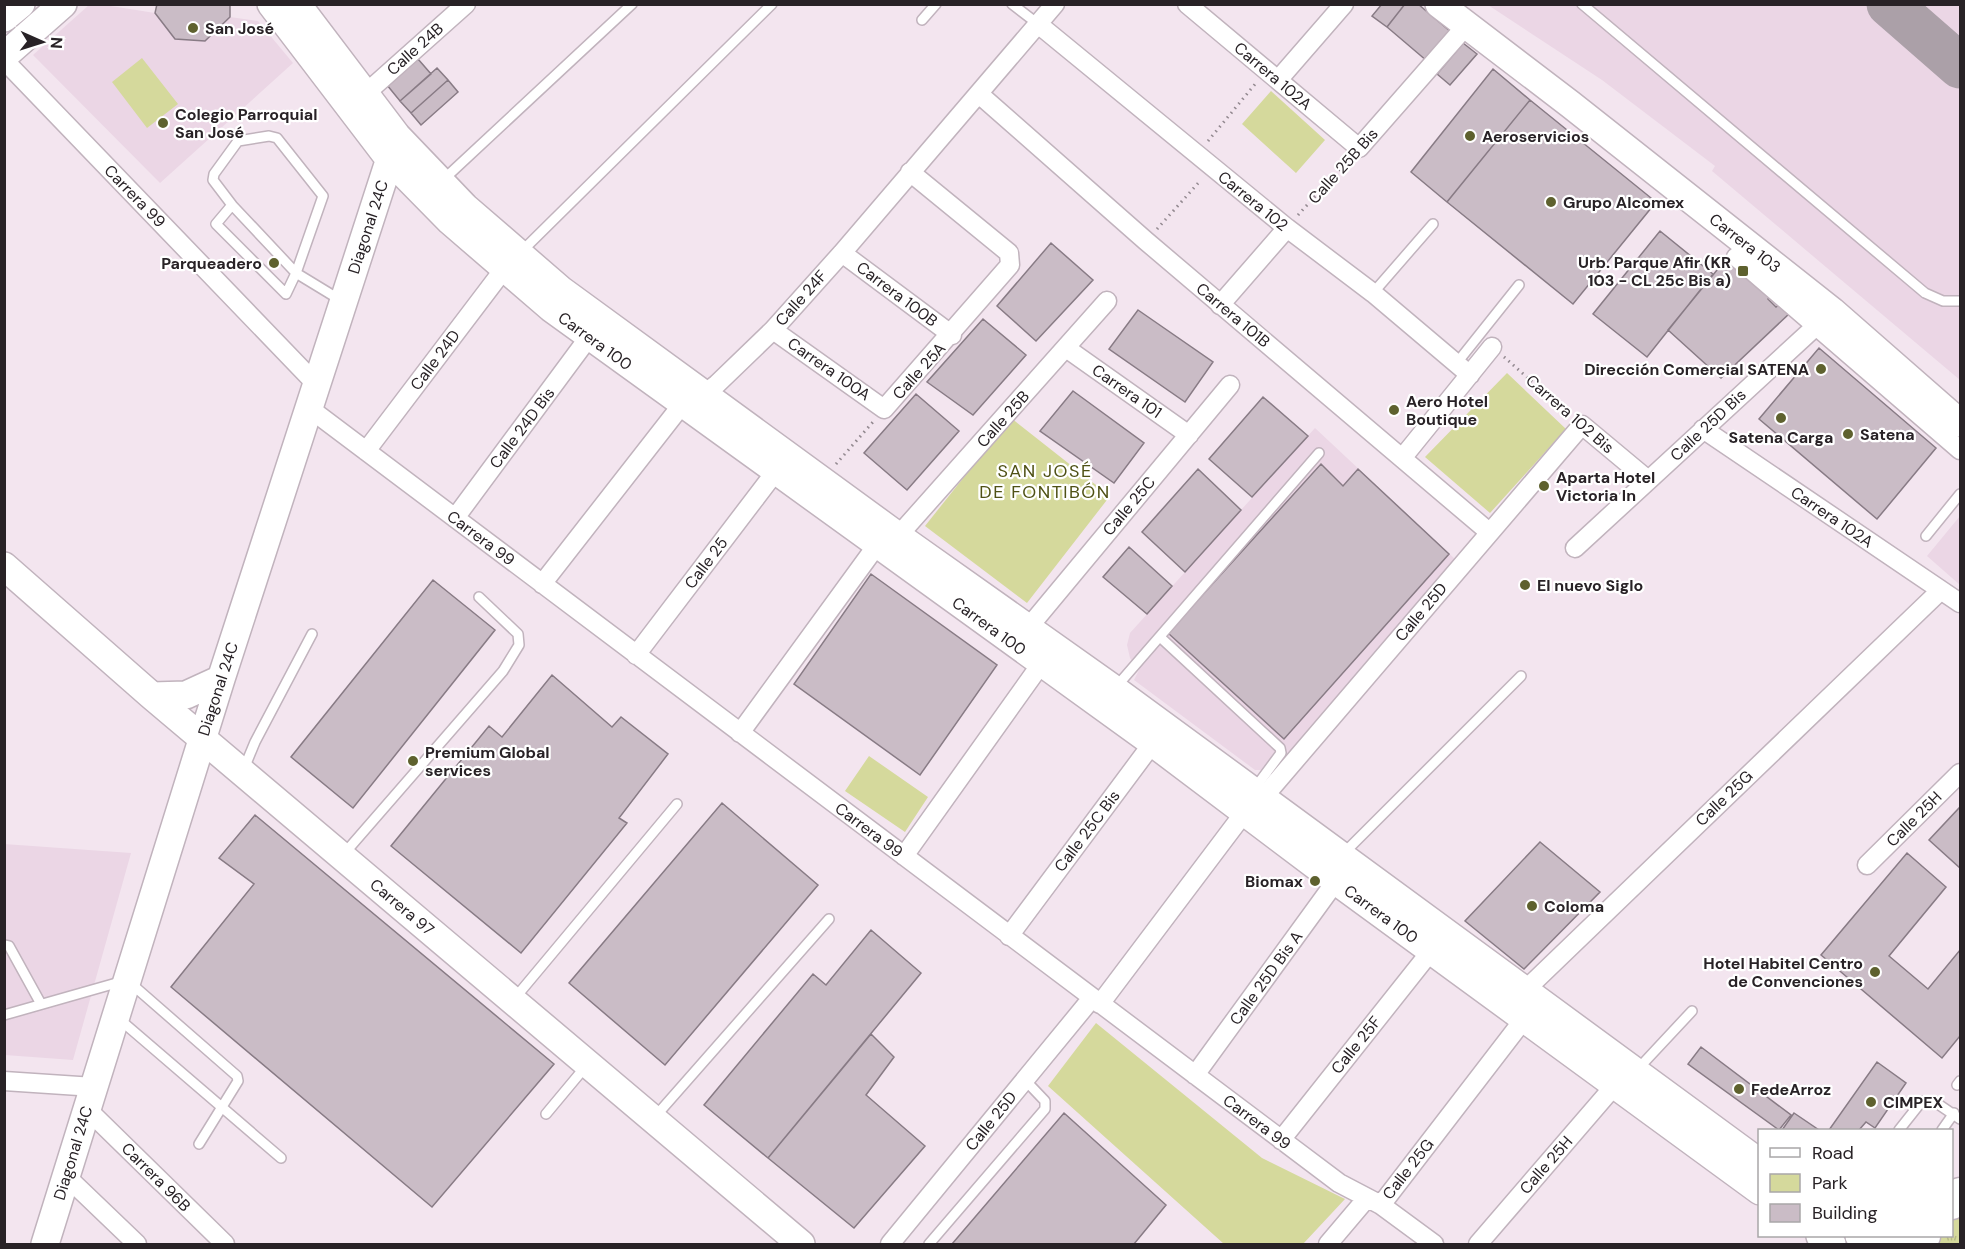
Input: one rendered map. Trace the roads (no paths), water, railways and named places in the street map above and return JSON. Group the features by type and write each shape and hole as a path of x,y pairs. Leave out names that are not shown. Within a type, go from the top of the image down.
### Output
{"main road":[{"path":"4,18 21,4"},
{"path":"4,58 63,4"},
{"name":"Carrera 100","path":"272,4 393,148 450,221 608,326 776,471 1028,628 1114,689 1159,735"},
{"name":"Carrera 103","path":"1439,4 1465,27 1570,104 1832,311 1960,423"},
{"name":"Carrera 100","path":"299,5 365,94 393,148 442,182 511,262 589,337 822,480 887,540 1041,664 1159,735 1252,802 1518,1006"},
{"name":"Diagonal 24C","path":"45,1245 202,738 393,148"},
{"name":"Carrera 97","path":"4,566 154,702 243,772 801,1245"},
{"path":"154,702 186,695 221,679"},
{"name":"Carrera 100","path":"1338,869 1431,951 1518,1006 1625,1079 1758,1162"},
{"name":"Carrera 100","path":"1625,1079 1758,1189"},
{"path":"1864,1237 1891,1242 1909,1237"}],"street":[{"name":"Calle 24B","path":"365,94 466,4"},
{"name":"Calle 24F","path":"542,584 677,411 696,401 773,330 842,253 1055,4"},
{"name":"Carrera 102A","path":"1187,4 1208,11 1272,76 1359,148"},
{"path":"1272,76 1344,4"},
{"name":"Carrera 102","path":"1038,24 1196,155 1373,293 1463,369"},
{"name":"Calle 25B Bis","path":"1359,148 1465,27"},
{"name":"Carrera 99","path":"4,58 312,396 366,451 1339,1184 1374,1201 1434,1245"},
{"name":"Carrera 101B","path":"979,94 1220,305 1403,457 1489,532"},
{"name":"Calle 25A","path":"884,409 952,335 1010,266 1011,259 1009,253 910,172"},
{"path":"1220,305 1287,228"},
{"name":"Carrera 100B","path":"842,253 952,335"},
{"path":"1736,257 1815,327 1895,391 1960,450"},
{"name":"Calle 24D","path":"366,451 511,262"},
{"name":"Calle 25B","path":"740,733 887,540 1107,301"},
{"name":"Calle 25D Bis","path":"1575,548 1815,327"},
{"name":"Carrera 100A","path":"773,330 884,409"},
{"name":"Calle 24D Bis","path":"455,519 589,337"},
{"path":"1403,457 1463,369 1492,347"},
{"name":"Carrera 101","path":"1066,348 1188,435"},
{"name":"Calle 25C","path":"1028,628 1230,385"},
{"name":"Carrera 102 Bis","path":"1582,425 1648,480"},
{"name":"Calle 25D","path":"890,1245 1025,1080 1096,1001 1252,802 1582,425"},
{"name":"Carrera 102A","path":"1703,429 1960,603"},
{"name":"Calle 25","path":"636,655 776,471"},
{"name":"Calle 25G","path":"1328,1245 1374,1201 1518,1006 1941,591"},
{"path":"904,856 1041,664"},
{"name":"Calle 25C Bis","path":"1010,936 1159,735"},
{"name":"Calle 25H","path":"1867,865 1960,773"},
{"name":"Calle 25D Bis A","path":"1195,1075 1338,869"},
{"name":"Calle 25F","path":"1281,1140 1431,951"},
{"name":"Calle 25H","path":"1478,1245 1625,1079"},
{"path":"4,1081 90,1098"},
{"name":"Carrera 96B","path":"90,1098 225,1245"},
{"path":"66,1176 137,1245"}],"lane":[{"path":"442,182 632,4"},
{"path":"511,262 772,4"},
{"path":"922,20 936,4"},
{"path":"1012,4 1038,24"},
{"path":"1582,4 1925,293 1943,301 1960,301"},
{"path":"232,205 217,225 285,294 297,273 323,196 277,138 269,136 242,139 214,174 213,180 232,205 297,273 343,302"},
{"path":"1373,293 1433,224"},
{"path":"1463,369 1519,285"},
{"path":"1114,689 1319,453"},
{"path":"1926,536 1960,494"},
{"path":"342,856 503,671 519,645 518,633 478,597"},
{"path":"243,772 255,742 312,634"},
{"path":"1160,637 1280,748 1281,753 1252,802"},
{"path":"1338,869 1521,676"},
{"path":"513,1001 677,804"},
{"path":"653,1119 829,919"},
{"path":"4,945 9,946 41,1004"},
{"path":"4,1015 127,980 237,1076 238,1081 199,1144"},
{"path":"1625,1079 1692,1011"},
{"path":"116,1016 281,1158"},
{"path":"546,1114 588,1064"},
{"path":"929,1245 1045,1109 1045,1101 1025,1080"},
{"path":"1901,1129 1922,1101 1935,1102 1957,1116 1944,1129"}],"place":[{"name":"San José","path":"193,28"},
{"name":"Colegio Parroquial San José","path":"163,123"},
{"name":"Aeroservicios","path":"1470,136"},
{"name":"Grupo Alcomex","path":"1551,202"},
{"name":"Parqueadero","path":"274,263"},
{"name":"Urb. Parque Afir (KR 103 - CL 25c Bis a)","path":"1743,271"},
{"name":"Dirección Comercial SATENA","path":"1821,369"},
{"name":"Aero Hotel Boutique","path":"1394,410"},
{"name":"Satena Carga","path":"1781,418"},
{"name":"Satena","path":"1848,434"},
{"name":"Aparta Hotel Victoria In","path":"1544,486"},
{"name":"El nuevo Siglo","path":"1525,585"},
{"name":"Premium Global services","path":"413,761"},
{"name":"Biomax","path":"1315,881"},
{"name":"Coloma","path":"1532,906"},
{"name":"Hotel Habitel Centro de Convenciones","path":"1875,972"},
{"name":"FedeArroz","path":"1739,1089"},
{"name":"CIMPEX","path":"1871,1102"}],"district":[{"name":"SAN JOSÉ DE FONTIBÓN","path":"1045,481"}]}
